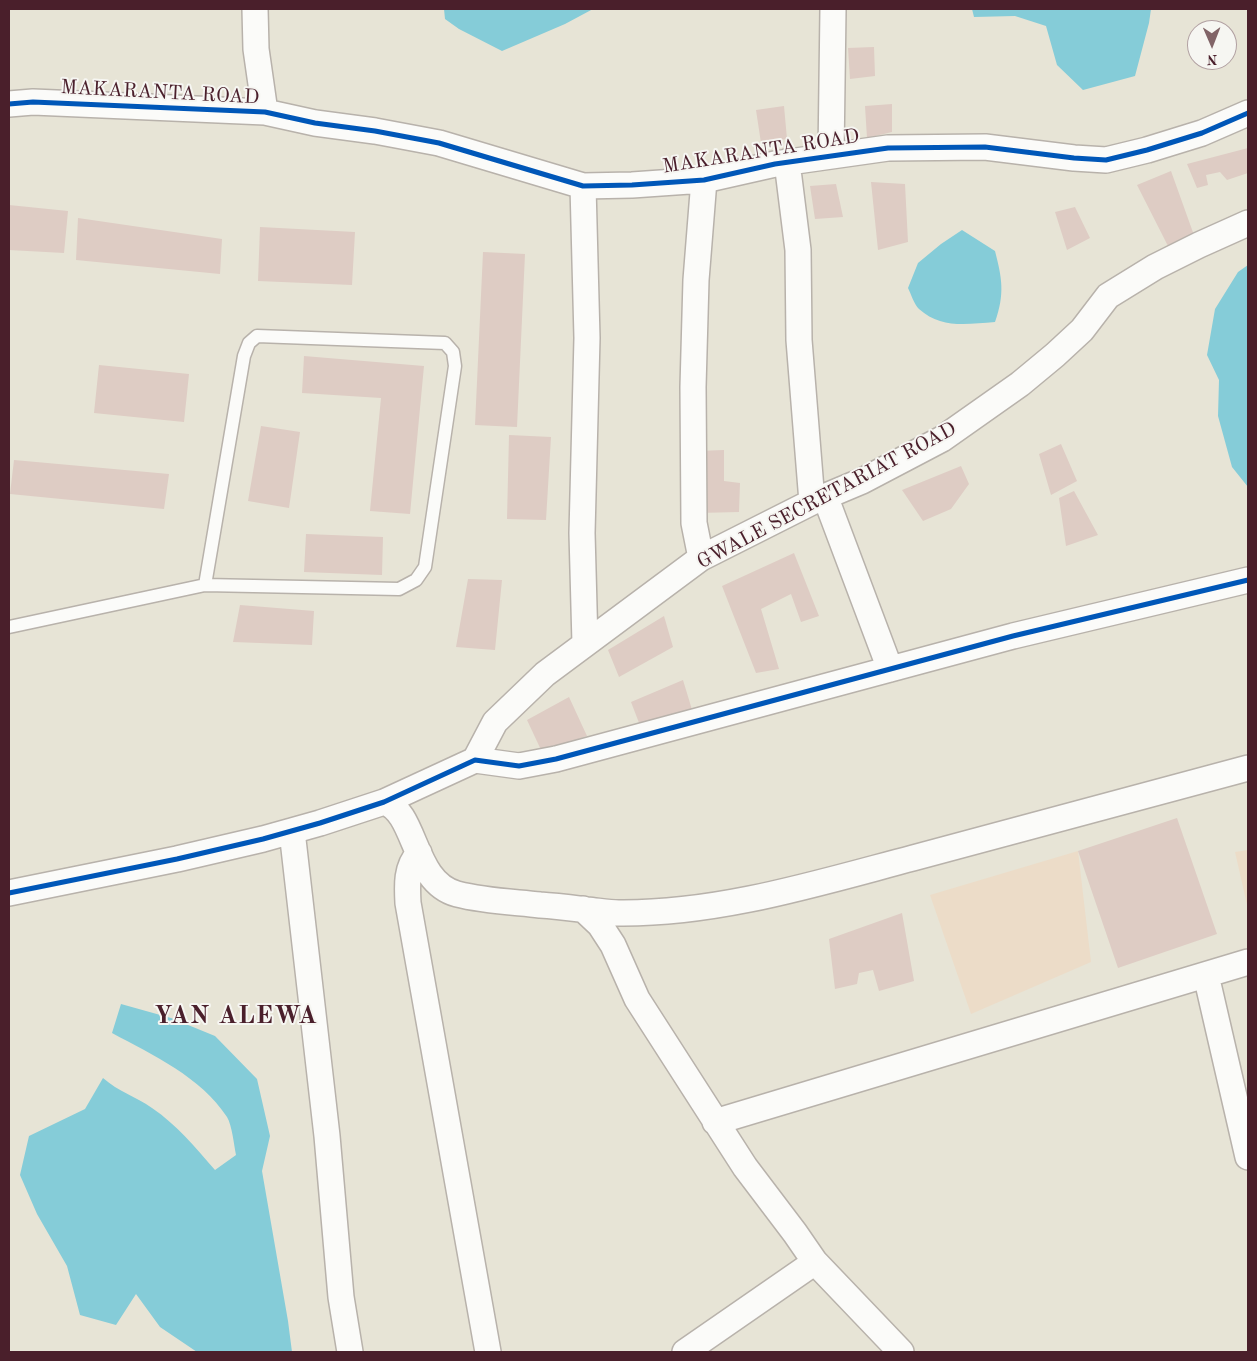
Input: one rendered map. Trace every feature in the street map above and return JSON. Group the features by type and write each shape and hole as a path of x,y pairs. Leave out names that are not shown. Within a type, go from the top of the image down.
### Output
{"street":[{"path":"255,9 256,50 265,112"},
{"path":"830,155 833,9"},
{"name":"MAKARANTA ROAD","path":"9,104 33,102 265,112 315,123 375,131 439,143 583,186 704,180 787,162 888,148 985,147 1106,160 1148,150 1202,133 1248,113"},
{"path":"787,162 798,250 799,340 818,499 890,670"},
{"path":"701,558 694,524 693,387 696,280 704,180"},
{"path":"583,186 587,338 582,533 585,644"},
{"name":"GWALE SECRETARIAT ROAD","path":"474,760 495,722 545,674 701,558 818,499 862,481 942,438 1020,384 1055,355 1082,330 1108,296 1155,267 1199,244 1248,223"},
{"path":"9,893 177,859 292,831 384,802 474,760 519,766 556,759 1013,636 1248,580"},
{"path":"384,802 398,811 431,878 448,891 482,899 617,914 689,909 746,900 973,843 1248,768"},
{"path":"292,831 326,1126 341,1296 350,1352"},
{"path":"419,853 414,859 409,873 407,884 408,903 488,1352"},
{"path":"583,909 600,925 613,945 637,999 745,1168 795,1233 814,1262 901,1352"},
{"path":"715,1122 1248,962"},
{"path":"1206,975 1248,1157"},
{"path":"685,1352 814,1262"}],"lane":[{"path":"9,627 205,585 399,588 416,580 425,567 455,366 453,352 445,343 257,336 249,342 244,356 205,585"}],"shaded area":[{"path":"1248,850 1248,909 1235,852"},
{"path":"1078,851 1091,962 971,1014 930,895"}],"water":[{"path":"444,9 593,9 565,24 502,51 459,29 445,19"},
{"path":"972,9 1151,9 1135,76 1083,90 1057,65 1046,26 1015,16 974,17"},
{"path":"962,230 995,251 1001,294 995,322 955,324 936,320 919,309 908,288 918,263"},
{"path":"1248,265 1248,487 1232,467 1218,416 1219,380 1207,355 1215,309 1238,272"},
{"path":"121,1004 171,1018 215,1036 257,1079 270,1136 262,1171 292,1352 197,1352 160,1327 136,1294 116,1325 80,1315 67,1266 37,1214 20,1175 29,1136 85,1109 103,1078 146,1104 170,1122 215,1170 236,1155 229,1121 204,1090 175,1068 112,1033"}],"building":[{"path":"874,47 875,76 850,79 848,48"},
{"path":"892,104 892,132 867,138 865,106"},
{"path":"784,106 787,139 761,143 756,110"},
{"path":"1248,148 1248,173 1227,180 1220,172 1206,175 1208,185 1197,188 1187,164"},
{"path":"1171,171 1195,238 1169,248 1137,185"},
{"path":"871,182 905,184 908,242 878,250"},
{"path":"836,184 843,217 815,219 810,186"},
{"path":"9,205 68,211 64,253 9,250"},
{"path":"1075,207 1090,238 1067,250 1055,212"},
{"path":"78,218 222,239 220,274 76,260"},
{"path":"260,227 355,232 352,285 258,281"},
{"path":"483,252 525,254 517,427 475,425"},
{"path":"304,356 424,366 410,514 370,511 381,398 302,393"},
{"path":"99,365 189,374 184,422 94,413"},
{"path":"261,426 300,432 289,508 248,501"},
{"path":"509,435 551,437 546,520 507,519"},
{"path":"1061,444 1077,481 1051,495 1039,454"},
{"path":"724,450 724,481 740,483 739,512 698,513 698,451"},
{"path":"14,460 169,474 164,509 10,494"},
{"path":"961,466 969,484 951,509 923,521 902,490"},
{"path":"1074,491 1098,535 1066,546 1059,498"},
{"path":"306,534 383,537 382,575 304,572"},
{"path":"794,553 819,616 801,622 791,594 761,609 779,669 756,673 722,586"},
{"path":"468,579 502,580 495,650 456,647"},
{"path":"240,605 314,611 312,645 233,642"},
{"path":"664,616 673,647 619,677 608,650"},
{"path":"683,680 693,713 641,728 631,702"},
{"path":"569,697 587,736 542,752 527,720"},
{"path":"1177,818 1217,934 1118,968 1078,851"},
{"path":"902,913 914,981 879,991 873,970 859,973 857,984 835,989 829,939"}],"cycle path":[{"path":"9,104 33,102 265,112 315,123 375,131 439,143 583,186 704,180 775,164 888,148 985,147 1106,160 1202,133 1248,113"},
{"path":"9,893 177,859 263,839 320,823 384,802 475,760 519,766 556,759 1013,636 1248,580"}],"district":[{"name":"YAN ALEWA","path":"236,1016"}]}
